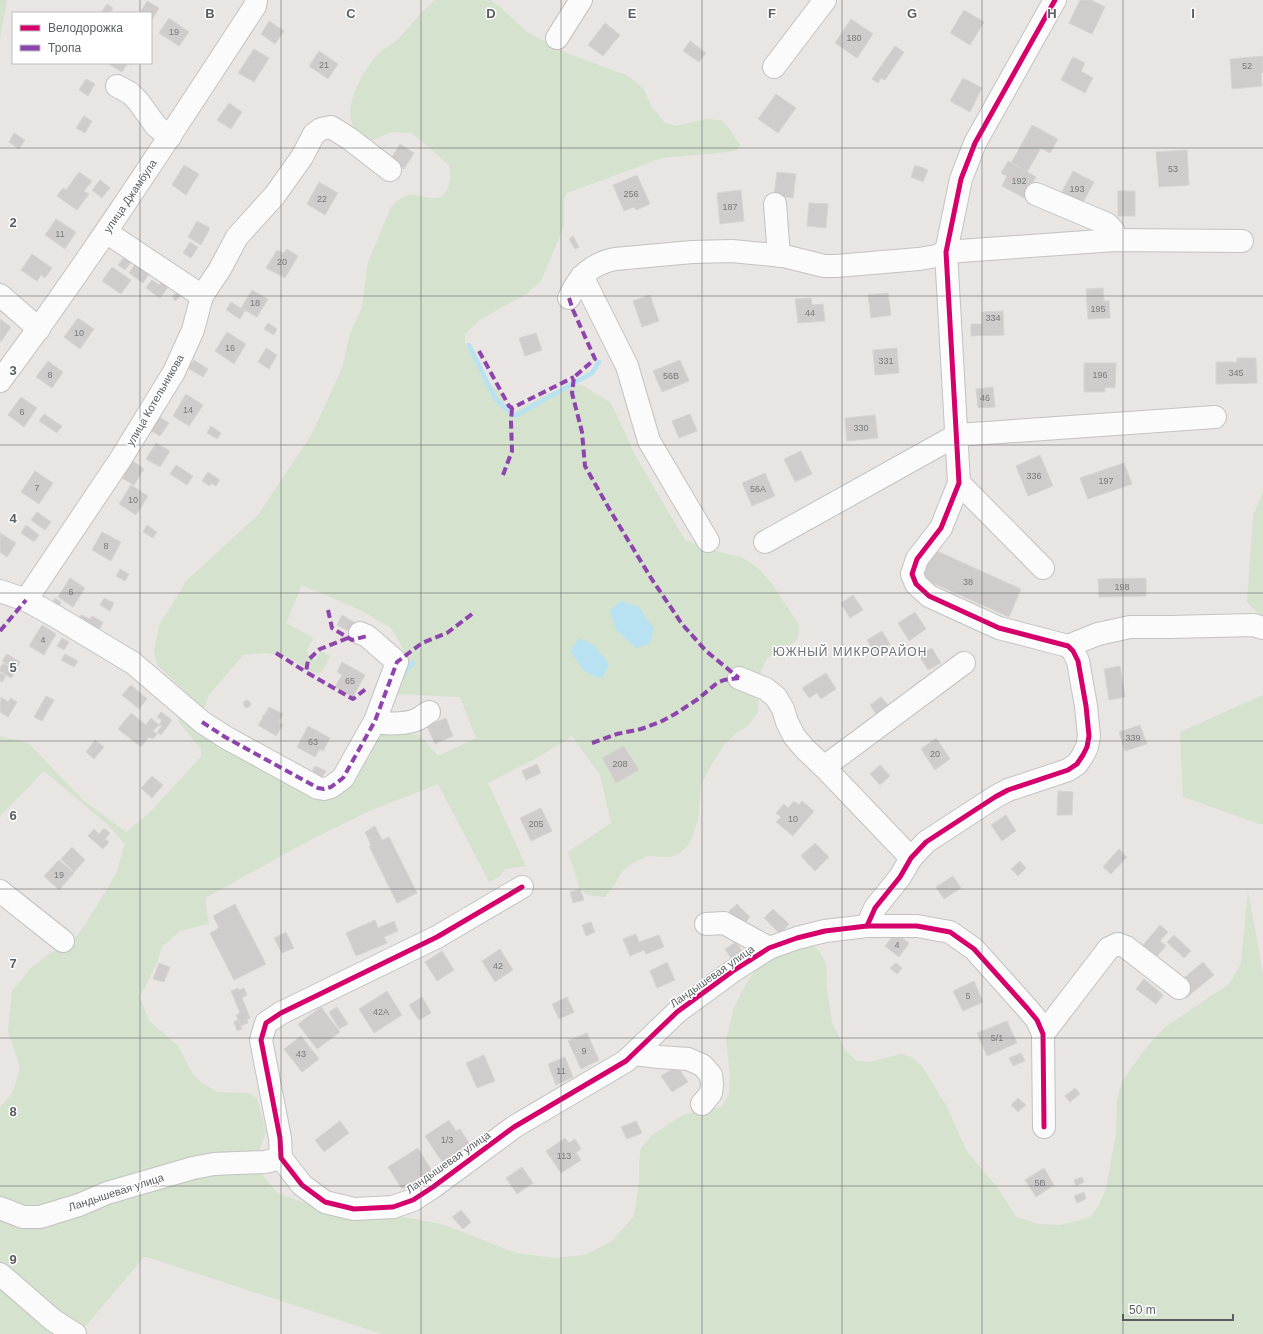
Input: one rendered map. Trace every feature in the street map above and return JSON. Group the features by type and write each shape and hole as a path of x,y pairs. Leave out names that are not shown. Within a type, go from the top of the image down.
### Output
{"street":[{"path":"557,38 581,0"},
{"path":"774,67 825,0"},
{"path":"867,926 875,908 900,877 911,858 926,842 1008,790 1068,770 1076,764 1088,747 1089,736 1086,706 1078,661 1073,651 1068,646 999,628 929,596 916,584 912,574 917,559 941,528 959,483 946,252 961,179 975,143 1055,0"},
{"name":"улица Джамбула","path":"0,382 39,329 106,232 170,137 256,3"},
{"path":"117,86 130,93 138,101 156,126 170,137"},
{"name":"улица Котельникова","path":"26,600 120,460 174,372 193,330 202,296 220,269 237,237 275,195 302,157 314,134 321,129 331,127 350,139 390,170"},
{"path":"1036,194 1107,224 1113,230 1115,240"},
{"path":"775,204 779,256"},
{"path":"106,232 202,296"},
{"path":"569,298 574,287 582,276 594,266 607,261 692,252 726,251 794,257 824,266 836,266 919,259 936,256 946,252 1115,240 1242,241"},
{"path":"582,276 627,366 649,441 708,541"},
{"path":"0,296 39,329"},
{"path":"765,542 957,435 1215,417"},
{"path":"959,483 1044,568"},
{"path":"0,591 26,600 56,616 133,662 202,722 225,737 318,788 331,787 343,778 375,721 376,691 397,662 367,636 360,632"},
{"path":"1068,646 1098,634 1130,627 1254,625 1263,628"},
{"path":"824,767 964,663"},
{"path":"739,678 766,689 776,697 783,709 787,722 794,736 804,748 911,858"},
{"path":"375,721 380,723 395,724 417,720 429,712"},
{"path":"281,1158 280,1138 261,1040 266,1023 281,1013 437,937 522,887"},
{"path":"0,891 63,941"},
{"path":"706,924 724,923 769,948"},
{"name":"Ландышевая улица","path":"0,1208 23,1217 40,1217 79,1205 107,1193 194,1168 214,1164 265,1162 281,1158 302,1185 325,1202 354,1209 393,1207 413,1200 514,1127 626,1061 677,1012 733,971 769,948 797,938 825,931 867,926 917,926 950,932 974,949 1027,1008 1037,1020 1043,1034 1044,1127"},
{"path":"1043,1034 1109,948 1118,944 1126,947 1179,988"},
{"path":"634,1054 688,1059 702,1065 711,1075 712,1085 711,1093 702,1104"},
{"path":"0,1274 54,1320 75,1334"}],"green space":[{"path":"0,0 7,0 0,39"},
{"path":"435,0 491,0 527,32 564,52 626,75 643,88 652,107 665,123 676,126 707,119 721,120 728,127 740,145 737,150 729,152 662,158 567,193 564,198 564,226 541,281 526,294 481,319 465,334 465,344 478,363 488,384 499,391 510,414 549,393 580,384 611,403 636,457 685,540 704,548 741,557 758,568 772,584 799,625 798,639 783,650 767,658 760,674 758,712 748,726 736,733 724,745 710,767 701,784 698,820 690,843 680,853 671,857 648,856 633,863 622,871 615,884 605,897 587,895 580,889 568,852 611,823 600,775 572,736 537,758 488,783 526,866 505,869 500,876 489,882 438,784 367,812 312,839 205,898 209,924 180,931 162,947 157,963 140,997 149,1021 178,1046 192,1073 202,1083 217,1092 248,1093 257,1099 266,1131 257,1158 258,1167 263,1176 277,1193 313,1206 380,1217 404,1217 445,1225 516,1253 554,1258 585,1255 612,1241 634,1216 639,1182 641,1148 652,1135 683,1115 721,1107 729,1095 730,1075 726,1039 734,1008 745,985 757,968 778,952 813,946 819,951 826,964 827,988 832,1022 844,1048 856,1061 871,1062 901,1054 911,1057 922,1066 947,1107 967,1152 998,1188 1016,1217 1039,1224 1060,1225 1089,1218 1098,1207 1106,1189 1116,1134 1117,1100 1122,1081 1145,1049 1164,1028 1229,984 1241,963 1248,891 1263,974 1263,1334 382,1334 144,1257 83,1329 82,1334 0,1334 0,1107 13,1092 20,1067 8,1031 12,991 30,969 49,954 75,938 85,925 116,874 125,844 108,825 44,771 2,814 0,818 0,736 28,743 84,801 126,832 148,814 201,757 201,749 178,721 187,693 157,665 154,651 159,626 187,580 258,515 312,434 342,368 350,334 362,307 368,262 391,207 406,196 416,195 438,198 448,189 450,178 449,165 412,133 391,132 373,140 362,136 357,132 352,124 350,114 354,93 364,73 375,57 398,39","holes":["302,585 358,609 390,627 407,657 405,670 394,694 460,697 476,738 438,756 420,735 380,731 321,791 199,721 209,695 243,655 263,653 286,656 317,674 323,669 330,656 321,651 316,660 309,655 307,653 307,649 313,638 286,623"]},
{"path":"1263,492 1263,618 1247,602 1253,516"},
{"path":"1263,695 1263,825 1183,797 1180,732"}],"water":[{"path":"620,601 639,607 654,629 649,644 636,648 616,630 610,611"},
{"path":"579,638 595,646 609,664 602,679 585,672 570,651"}],"building":[{"path":"1080,0 1091,0 1105,7 1092,34 1069,23"},
{"path":"147,1 159,8 152,20 152,12 141,12"},
{"path":"107,4 113,8 111,12 102,12"},
{"path":"964,10 984,22 970,45 950,33"},
{"path":"169,18 189,32 179,46 159,33"},
{"path":"851,19 873,34 857,58 835,43"},
{"path":"269,21 284,31 275,44 261,34"},
{"path":"605,23 620,35 603,56 588,45"},
{"path":"690,41 706,53 699,62 683,51"},
{"path":"895,46 904,52 885,80 881,78 878,83 872,79"},
{"path":"254,49 269,58 254,82 238,73"},
{"path":"319,51 338,64 328,79 309,66"},
{"path":"1263,56 1263,73 1261,73 1262,86 1232,89 1230,59"},
{"path":"1073,57 1085,63 1081,71 1093,78 1085,93 1061,80"},
{"path":"110,64 127,64 122,72"},
{"path":"963,78 982,88 970,112 950,101"},
{"path":"86,79 95,84 88,96 79,90"},
{"path":"776,94 796,108 778,133 758,119"},
{"path":"229,103 242,112 231,129 217,120"},
{"path":"84,116 92,121 85,133 76,128"},
{"path":"1032,125 1058,139 1050,153 1041,148 1027,172 1011,163"},
{"path":"14,133 25,140 19,149 9,142"},
{"path":"400,144 414,153 404,169 390,160"},
{"path":"1187,150 1189,185 1159,187 1156,152"},
{"path":"1008,161 1036,177 1024,198 1002,186 1007,176 1001,173"},
{"path":"184,165 199,174 186,195 172,185"},
{"path":"915,165 928,170 923,182 911,177"},
{"path":"1073,171 1094,182 1081,206 1060,195"},
{"path":"79,172 92,181 84,191 89,194 77,210 57,196 63,188 66,190"},
{"path":"777,172 796,174 793,198 774,195"},
{"path":"637,175 650,204 636,210 634,207 624,211 613,185"},
{"path":"100,180 110,188 102,198 92,190"},
{"path":"319,182 338,193 325,215 307,204"},
{"path":"741,190 744,221 720,224 717,193"},
{"path":"1118,191 1135,191 1135,216 1118,216"},
{"path":"809,203 828,204 826,228 807,226"},
{"path":"56,219 76,232 65,249 45,235"},
{"path":"197,221 210,228 201,245 188,237"},
{"path":"573,236 579,247 575,249 569,239"},
{"path":"190,242 198,247 191,258 183,253"},
{"path":"287,249 298,256 285,278 266,268 277,250 284,253"},
{"path":"32,254 52,268 45,278 41,275 37,281 21,270"},
{"path":"125,256 132,261 125,270 118,265"},
{"path":"135,264 149,274 143,283 129,273"},
{"path":"112,267 131,280 121,294 102,281"},
{"path":"152,280 159,285 162,281 169,286 160,298 146,288"},
{"path":"1103,288 1104,301 1109,301 1110,318 1088,319 1086,289"},
{"path":"252,290 268,299 257,317 241,308"},
{"path":"178,292 181,296 175,301 172,296"},
{"path":"888,293 891,315 871,318 868,295"},
{"path":"650,295 659,321 642,327 633,301"},
{"path":"811,298 812,305 823,304 825,321 798,323 795,299"},
{"path":"231,302 245,311 240,319 226,310"},
{"path":"1003,311 1004,335 971,336 971,324 982,324 982,312"},
{"path":"78,318 94,329 80,349 64,337"},
{"path":"0,319 11,327 0,343"},
{"path":"268,323 277,329 274,335 264,329"},
{"path":"227,332 246,344 234,364 215,351"},
{"path":"536,333 542,350 525,356 519,338"},
{"path":"266,348 277,355 269,369 258,362"},
{"path":"897,348 899,373 875,375 873,350"},
{"path":"1237,358 1256,358 1257,383 1216,384 1216,362 1237,362"},
{"path":"194,360 208,369 203,377 188,368"},
{"path":"680,360 689,381 662,392 653,371"},
{"path":"48,361 63,372 52,388 36,377"},
{"path":"1084,363 1116,363 1115,388 1105,387 1105,392 1084,392"},
{"path":"993,387 995,407 978,408 976,389"},
{"path":"186,394 203,405 189,426 173,416"},
{"path":"21,397 37,408 24,427 8,415"},
{"path":"44,414 62,426 57,433 39,421"},
{"path":"690,414 697,431 679,438 672,421"},
{"path":"157,415 169,423 160,436 148,429"},
{"path":"875,415 878,438 847,441 845,418"},
{"path":"211,426 221,433 217,439 207,433"},
{"path":"156,443 170,451 160,467 146,459"},
{"path":"801,451 812,474 795,482 784,459"},
{"path":"1040,455 1053,486 1028,496 1016,466"},
{"path":"133,461 144,469 134,485 122,478"},
{"path":"1124,463 1132,484 1088,499 1080,478"},
{"path":"176,465 193,476 187,485 170,474"},
{"path":"35,471 53,483 39,504 21,492"},
{"path":"208,472 220,480 216,486 211,483 210,486 202,481"},
{"path":"765,473 775,496 752,506 742,483"},
{"path":"131,485 148,496 136,515 119,504"},
{"path":"37,512 51,522 45,530 31,520"},
{"path":"26,525 39,535 34,542 21,533"},
{"path":"147,525 157,532 153,538 143,532"},
{"path":"102,532 121,542 111,561 92,550"},
{"path":"0,533 16,543 7,557 0,552"},
{"path":"928,547 1021,589 1009,617 915,575"},
{"path":"120,569 129,574 125,581 116,576"},
{"path":"70,578 85,588 73,607 58,597"},
{"path":"1146,578 1146,596 1099,597 1098,579"},
{"path":"853,595 863,610 850,618 841,603"},
{"path":"55,598 61,602 58,608 52,605"},
{"path":"104,598 114,603 110,611 100,605"},
{"path":"915,612 926,629 909,641 898,623"},
{"path":"81,615 90,619 92,616 103,622 98,632 78,623"},
{"path":"342,615 359,625 354,634 337,625"},
{"path":"42,625 56,634 44,655 29,646"},
{"path":"882,631 890,644 875,653 867,640"},
{"path":"62,638 69,642 64,650 57,646"},
{"path":"932,648 941,663 928,670 919,655"},
{"path":"7,654 20,662 16,670 2,661"},
{"path":"65,654 78,661 74,667 61,660"},
{"path":"342,662 365,675 353,697 335,687 342,675 337,672"},
{"path":"3,663 16,671 11,678 0,671"},
{"path":"1120,666 1125,697 1109,700 1104,669"},
{"path":"0,673 6,676 2,682 0,681"},
{"path":"826,673 836,689 821,699 817,693 809,698 802,688"},
{"path":"131,685 147,699 139,709 122,695"},
{"path":"46,696 54,700 42,721 34,717"},
{"path":"1,697 8,702 11,698 17,702 8,717 0,712"},
{"path":"881,697 888,705 876,714 870,705"},
{"path":"247,701 250,704 247,707 244,704"},
{"path":"269,707 283,714 279,722 283,725 276,736 258,725 263,718 262,716"},
{"path":"161,712 172,720 161,735 157,732 162,726 159,725 162,720 157,717"},
{"path":"131,713 146,725 151,718 159,725 153,731 157,734 153,739 149,737 141,747 118,729"},
{"path":"446,718 453,736 435,744 427,726"},
{"path":"1140,725 1147,744 1125,751 1119,732"},
{"path":"308,726 330,738 323,751 320,749 315,757 297,747"},
{"path":"936,738 950,759 935,770 921,749"},
{"path":"95,740 104,747 94,759 86,752"},
{"path":"624,746 639,770 616,783 602,758"},
{"path":"537,764 541,773 526,780 522,771"},
{"path":"880,765 890,776 880,785 870,774"},
{"path":"315,766 326,771 322,777 310,776"},
{"path":"152,776 163,785 152,798 141,788"},
{"path":"1058,791 1073,792 1072,815 1057,815"},
{"path":"794,801 799,805 802,801 814,811 793,836 776,822 781,817 776,813 784,804 788,808"},
{"path":"541,808 552,831 531,841 520,818"},
{"path":"1006,815 1016,831 1002,841 991,825"},
{"path":"375,826 382,840 389,837 417,893 397,903 369,846 371,845 365,832"},
{"path":"104,828 110,833 105,839 109,842 103,849 88,836 94,829 99,834"},
{"path":"815,843 829,857 815,871 801,856"},
{"path":"72,847 85,860 74,872 61,859"},
{"path":"1119,849 1127,857 1111,874 1103,867"},
{"path":"59,860 74,873 59,890 44,876"},
{"path":"1020,861 1026,868 1018,876 1011,869"},
{"path":"953,876 961,888 944,899 936,887"},
{"path":"580,889 584,900 573,903 570,892"},
{"path":"235,904 266,964 234,980 210,933 219,928 213,916"},
{"path":"737,904 750,917 743,925 729,911"},
{"path":"773,909 789,924 780,934 764,918"},
{"path":"375,920 378,928 394,921 398,931 384,937 387,943 356,956 346,933"},
{"path":"591,922 595,932 586,936 582,925"},
{"path":"1160,925 1168,932 1160,941 1166,946 1157,956 1143,945"},
{"path":"286,932 294,948 282,953 274,938"},
{"path":"895,933 909,943 899,957 885,946"},
{"path":"636,934 639,942 659,935 664,947 646,954 644,950 630,956 623,939"},
{"path":"1174,935 1191,951 1184,958 1167,942"},
{"path":"736,942 744,954 733,961 725,949"},
{"path":"500,949 513,970 495,982 482,961"},
{"path":"442,951 454,970 437,981 425,962"},
{"path":"667,962 675,980 657,988 650,971"},
{"path":"1203,962 1214,975 1186,998 1181,993 1178,983"},
{"path":"159,963 170,967 164,982 153,979"},
{"path":"896,963 902,968 897,974 890,968"},
{"path":"1144,979 1163,995 1156,1004 1136,989"},
{"path":"974,981 983,1002 963,1011 953,991"},
{"path":"238,988 239,990 244,988 247,995 242,998 250,1018 247,1019 248,1023 241,1026 236,1015 240,1013 231,991"},
{"path":"387,991 402,1015 374,1033 359,1009"},
{"path":"422,997 431,1013 419,1020 409,1005"},
{"path":"567,997 574,1012 559,1019 552,1004"},
{"path":"321,1007 340,1032 317,1049 298,1024"},
{"path":"337,1007 348,1024 339,1029 329,1012"},
{"path":"238,1020 242,1029 237,1031 234,1022"},
{"path":"1007,1021 1017,1043 987,1056 977,1033"},
{"path":"587,1033 599,1060 581,1069 568,1041"},
{"path":"301,1036 319,1059 302,1072 284,1049"},
{"path":"1021,1053 1025,1061 1013,1066 1009,1058"},
{"path":"484,1055 495,1081 477,1088 466,1063"},
{"path":"565,1057 573,1077 556,1085 548,1064"},
{"path":"677,1066 688,1082 672,1092 661,1076"},
{"path":"1075,1088 1080,1094 1070,1102 1065,1096"},
{"path":"1018,1098 1026,1105 1018,1112 1011,1105"},
{"path":"449,1120 456,1131 460,1129 469,1143 461,1149 466,1156 452,1165 447,1159 442,1162 425,1136"},
{"path":"340,1121 349,1133 324,1152 315,1140"},
{"path":"636,1121 642,1133 627,1139 621,1127"},
{"path":"565,1138 569,1143 575,1139 581,1149 576,1153 581,1160 561,1173 546,1151"},
{"path":"418,1148 432,1171 402,1189 388,1167"},
{"path":"522,1167 533,1183 517,1194 506,1178"},
{"path":"1044,1168 1054,1185 1036,1197 1025,1180"},
{"path":"1082,1177 1084,1182 1076,1186 1074,1180"},
{"path":"1084,1192 1086,1199 1077,1203 1074,1196"},
{"path":"461,1210 471,1222 463,1229 452,1217"}],"waterway":[{"path":"469,345 496,400 515,416 592,373 599,362"},
{"path":"402,675 413,663"}],"marked path":[{"path":"569,298 595,359 574,377 572,393 582,432 585,466 651,578 682,624 706,651 739,678"},
{"path":"479,351 509,406 512,408 574,377"},
{"path":"503,475 512,451 512,408"},
{"path":"0,631 26,600"},
{"path":"328,610 332,628 352,640 367,636"},
{"path":"202,722 225,737 318,788 324,789 331,787 343,778 375,721 397,662 422,643 447,633 472,614"},
{"path":"348,638 320,649 308,660 306,672 353,699 367,688"},
{"path":"276,653 306,672"},
{"path":"592,743 617,734 641,729 660,722 698,699 717,683 724,680 739,678"}],"cycle path":[{"path":"867,926 875,908 900,877 911,858 926,842 1008,790 1068,770 1077,764 1087,747 1089,736 1086,706 1078,661 1073,651 1068,646 999,628 929,596 916,584 912,574 917,559 941,528 959,483 946,252 961,179 975,143 1055,0"},
{"path":"522,887 437,937 281,1013 266,1023 261,1040 280,1138 281,1158 302,1185 325,1202 354,1209 393,1207 413,1200 514,1127 626,1061 677,1012 733,971 769,948 797,938 825,931 867,926 917,926 950,932 974,949 1027,1008 1037,1020 1043,1034 1044,1127"}],"district":[{"name":"ЮЖНЫЙ МИКРОРАЙОН","path":"850,652"}]}
